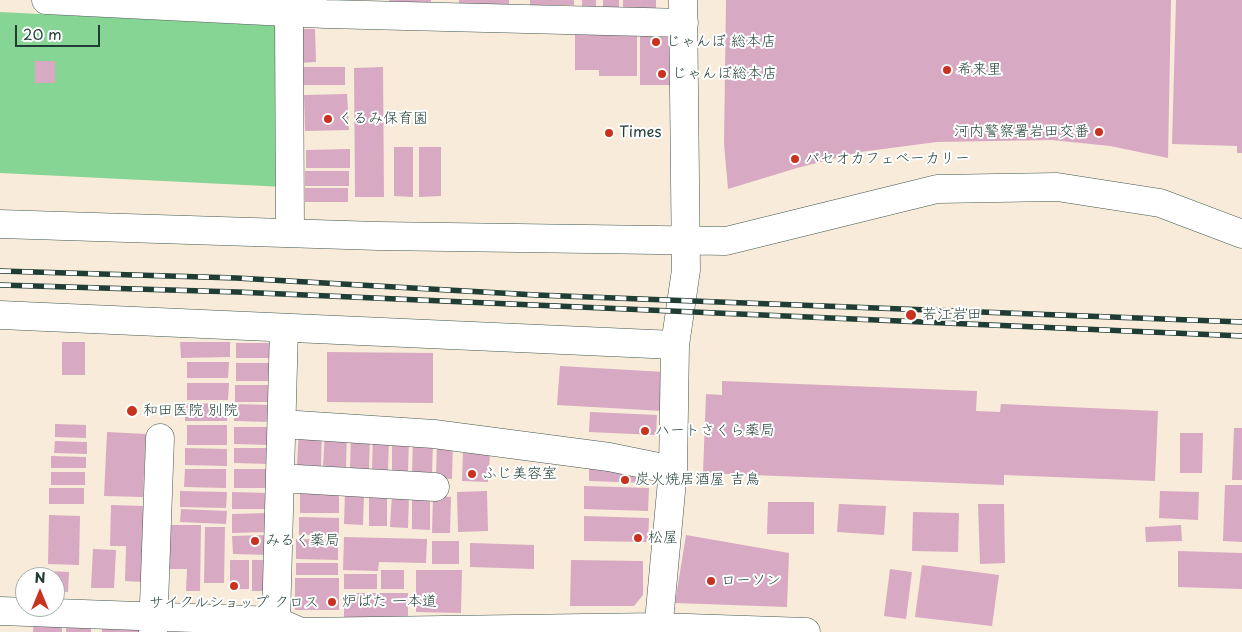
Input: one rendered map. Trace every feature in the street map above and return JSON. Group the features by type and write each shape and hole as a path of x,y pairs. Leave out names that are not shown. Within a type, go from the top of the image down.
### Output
{"street":[{"path":"46,0 289,12 683,11 686,270 675,345 674,470 658,630"},
{"path":"289,12 290,233"},
{"path":"0,224 290,233 686,242 726,241 936,189 1048,187 1160,203 1242,234"},
{"path":"0,315 675,345"},
{"path":"276,621 284,328"},
{"path":"282,424 434,434 609,458 674,470"},
{"path":"154,624 160,438"},
{"path":"280,478 435,487"},
{"path":"0,611 154,624 276,621 302,632 658,630 806,632"}],"green space":[{"path":"0,12 280,26 285,187 0,173"}],"building":[{"path":"389,0 431,0 431,10 389,10"},
{"path":"459,0 509,0 509,7 459,7"},
{"path":"530,0 574,0 574,5 530,5"},
{"path":"582,0 596,0 596,9 582,9"},
{"path":"603,0 619,0 619,9 603,9"},
{"path":"623,0 656,0 656,8 623,8"},
{"name":"希来里","path":"726,0 1171,0 1168,158 1110,146 1052,140 937,142 860,152 797,168 728,189 724,144"},
{"path":"1176,0 1242,0 1242,153 1237,153 1237,146 1172,144"},
{"path":"298,29 315,29 316,62 299,63"},
{"path":"575,31 637,31 637,76 599,76 599,70 575,70"},
{"path":"640,31 672,31 672,85 640,85"},
{"path":"35,61 55,61 55,83 35,83"},
{"path":"301,67 345,67 345,85 301,85"},
{"path":"383,67 384,197 355,197 354,68"},
{"path":"347,94 349,130 305,131 304,95"},
{"path":"394,147 413,147 413,197 394,196"},
{"path":"419,147 441,147 441,196 419,197"},
{"path":"350,149 350,168 306,168 306,150"},
{"path":"305,171 349,171 349,186 305,186"},
{"path":"305,188 348,188 348,202 305,202"},
{"path":"62,342 85,342 85,375 62,375"},
{"path":"180,342 230,342 230,357 181,358"},
{"path":"236,343 270,343 270,358 236,358"},
{"path":"327,352 433,353 433,403 327,402"},
{"path":"187,362 229,362 228,378 187,378"},
{"path":"236,363 270,363 270,381 236,381"},
{"path":"560,366 665,372 663,411 557,405"},
{"path":"722,381 977,391 976,411 1000,412 1001,404 1158,411 1155,481 1004,475 1004,485 703,473 706,394 722,395"},
{"path":"187,383 229,383 228,400 187,400"},
{"path":"235,385 270,385 270,402 235,402"},
{"path":"186,403 228,404 227,421 185,421"},
{"path":"234,404 270,405 269,422 234,421"},
{"path":"590,412 657,415 656,435 589,432"},
{"path":"55,424 86,425 86,438 55,437"},
{"path":"187,425 227,425 227,445 187,445"},
{"path":"234,427 269,427 269,445 234,444"},
{"path":"299,428 322,429 321,466 297,465"},
{"path":"1234,428 1242,428 1242,480 1232,480"},
{"path":"325,431 347,431 346,467 323,467"},
{"path":"107,432 146,434 143,497 104,496"},
{"path":"351,433 370,434 369,470 350,469"},
{"path":"1180,433 1203,433 1202,473 1180,473"},
{"path":"373,435 389,436 388,471 372,470"},
{"path":"392,437 409,437 408,472 392,471"},
{"path":"413,438 433,439 432,475 412,474"},
{"path":"55,441 87,442 87,454 54,453"},
{"path":"437,441 453,441 452,479 436,478"},
{"path":"185,448 227,449 227,466 185,465"},
{"path":"234,448 269,448 269,464 234,463"},
{"path":"463,453 490,454 488,482 462,481"},
{"path":"51,456 86,457 86,468 51,468"},
{"path":"589,466 646,467 646,483 589,481"},
{"path":"185,469 226,469 226,488 184,487"},
{"path":"234,469 269,469 269,488 234,488"},
{"path":"51,472 85,472 85,485 51,485"},
{"path":"1225,485 1242,485 1242,542 1223,541"},
{"path":"584,486 649,488 648,511 584,509"},
{"path":"49,488 84,488 84,504 49,504"},
{"path":"180,491 227,492 226,508 180,507"},
{"path":"487,491 488,531 458,532 457,492"},
{"path":"1160,491 1199,492 1198,520 1159,518"},
{"path":"232,492 269,493 268,509 232,509"},
{"path":"300,493 339,494 339,513 300,513"},
{"path":"345,493 364,494 363,525 344,524"},
{"path":"369,493 387,493 387,526 369,526"},
{"path":"392,494 409,495 408,528 390,527"},
{"path":"412,495 430,495 430,530 412,529"},
{"path":"433,496 451,497 450,533 432,533"},
{"path":"768,502 814,502 814,534 767,534"},
{"path":"839,504 886,506 884,535 837,532"},
{"path":"978,504 1004,504 1005,563 980,564"},
{"path":"111,505 144,506 143,582 125,581 126,546 110,546"},
{"path":"181,509 227,511 226,524 180,522"},
{"path":"913,512 959,513 958,552 912,551"},
{"path":"268,513 269,532 232,533 232,514"},
{"path":"49,515 80,516 79,565 48,564"},
{"path":"584,516 649,518 648,542 584,541"},
{"path":"299,517 339,518 339,535 299,535"},
{"path":"167,525 201,525 200,591 186,591 187,569 166,569"},
{"path":"1181,525 1182,541 1146,542 1145,527"},
{"path":"205,527 225,527 224,583 204,583"},
{"path":"269,535 269,555 233,554 232,536"},
{"path":"686,535 789,553 787,607 675,603"},
{"path":"344,537 427,539 426,563 379,562 378,571 343,570"},
{"path":"296,539 338,540 338,560 296,559"},
{"path":"432,541 459,541 459,564 432,564"},
{"path":"470,543 534,545 534,569 470,567"},
{"path":"93,549 116,550 114,588 91,588"},
{"path":"1178,551 1242,553 1242,589 1178,587"},
{"path":"230,560 249,560 249,589 230,589"},
{"path":"252,560 268,560 268,591 252,591"},
{"path":"571,560 643,561 643,595 634,606 570,606"},
{"path":"296,563 338,563 338,575 296,575"},
{"path":"922,565 999,575 992,626 915,617"},
{"path":"890,569 912,572 906,619 884,616"},
{"path":"381,570 404,570 404,589 381,589"},
{"path":"416,570 462,570 461,613 416,612"},
{"path":"65,572 69,572 68,592 65,592"},
{"path":"344,574 377,574 377,589 344,589"},
{"path":"295,578 339,578 339,610 295,610"},
{"path":"344,593 408,593 408,617 344,617"},
{"path":"34,620 62,621 62,632 33,632"},
{"path":"66,622 91,622 91,632 66,632"},
{"path":"102,624 140,624 139,632 102,632"}],"railway":[{"path":"0,271 236,278 536,295 1242,322"},
{"path":"0,285 237,292 1242,336"}],"place":[{"name":"じゃんぼ 総本店","path":"656,42"},
{"name":"希来里","path":"947,70"},
{"name":"じゃんぼ総本店","path":"662,74"},
{"name":"くるみ保育園","path":"328,119"},
{"name":"河内警察署岩田交番","path":"1099,132"},
{"name":"Times","path":"609,133"},
{"name":"パセオカフェベーカリー","path":"795,159"},
{"name":"若江岩田","path":"911,315"},
{"name":"和田医院 別院","path":"132,411"},
{"name":"ハートさくら薬局","path":"645,431"},
{"name":"ふじ美容室","path":"472,474"},
{"name":"炭火焼居酒屋 吉鳥","path":"625,480"},
{"name":"松屋","path":"638,538"},
{"name":"みるく薬局","path":"255,541"},
{"name":"ローソン","path":"711,581"},
{"name":"サイクルショップ クロス","path":"234,586"},
{"name":"炉ばた 一本道","path":"332,602"}]}
